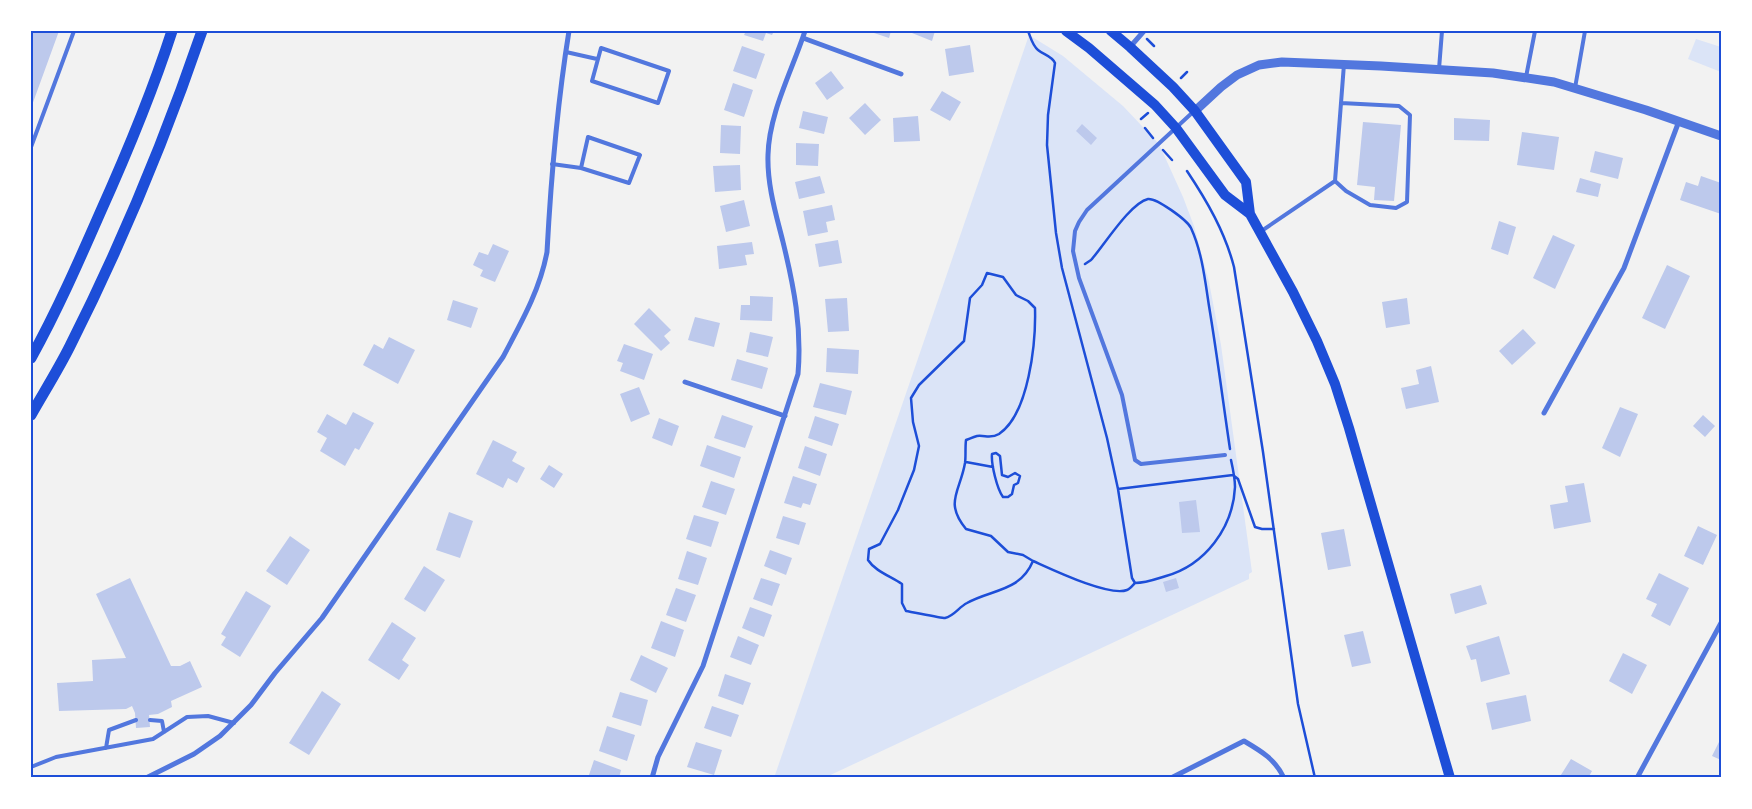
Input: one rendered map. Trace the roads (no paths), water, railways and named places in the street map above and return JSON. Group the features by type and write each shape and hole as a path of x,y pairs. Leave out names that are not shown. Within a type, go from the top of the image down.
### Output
{"main road":[{"path":"31,358 81,256 120,167 172,31"},
{"path":"31,415 70,347 136,203 202,31"},
{"path":"1066,31 1089,48 1155,105 1176,128 1225,195 1250,214"},
{"path":"1111,31 1174,86 1195,111 1246,182 1250,214 1293,292 1317,341 1334,384 1349,428 1450,778"}],"street":[{"path":"146,778 194,754 234,723 251,705 275,672 322,618 502,357 528,311 545,264 552,164 569,31"},
{"path":"652,778 658,757 703,666 798,374 800,348 794,293 772,196 768,156 772,125 805,31"},
{"path":"1130,47 1144,31"},
{"path":"803,38 901,74"},
{"path":"1195,111 1237,75 1259,64 1282,62 1344,64 1439,69 1526,77 1554,82 1721,136"},
{"path":"1544,413 1624,268 1679,121"},
{"path":"685,382 784,416"},
{"path":"1637,778 1721,623"},
{"path":"1171,778 1244,741 1271,758 1280,768 1284,778"}],"lane":[{"path":"31,147 74,31"},
{"path":"1439,69 1442,31"},
{"path":"1526,77 1535,31"},
{"path":"1575,88 1585,31"},
{"path":"601,48 669,71 658,104 592,80 597,59 601,48"},
{"path":"566,52 597,59"},
{"path":"1335,182 1344,64"},
{"path":"1335,182 1370,205 1396,208 1407,202 1410,115 1399,106 1341,103"},
{"path":"1195,111 1100,196 1081,219 1073,241 1076,266 1082,287 1119,386 1135,460 1141,464 1225,455"},
{"path":"552,164 581,168 628,184 640,155 588,137 581,168"},
{"path":"1260,232 1335,182"},
{"path":"31,767 56,757 153,739 187,717 208,716 234,723"},
{"path":"106,748 109,730 136,720"},
{"path":"150,720 162,721 164,732"}]}
